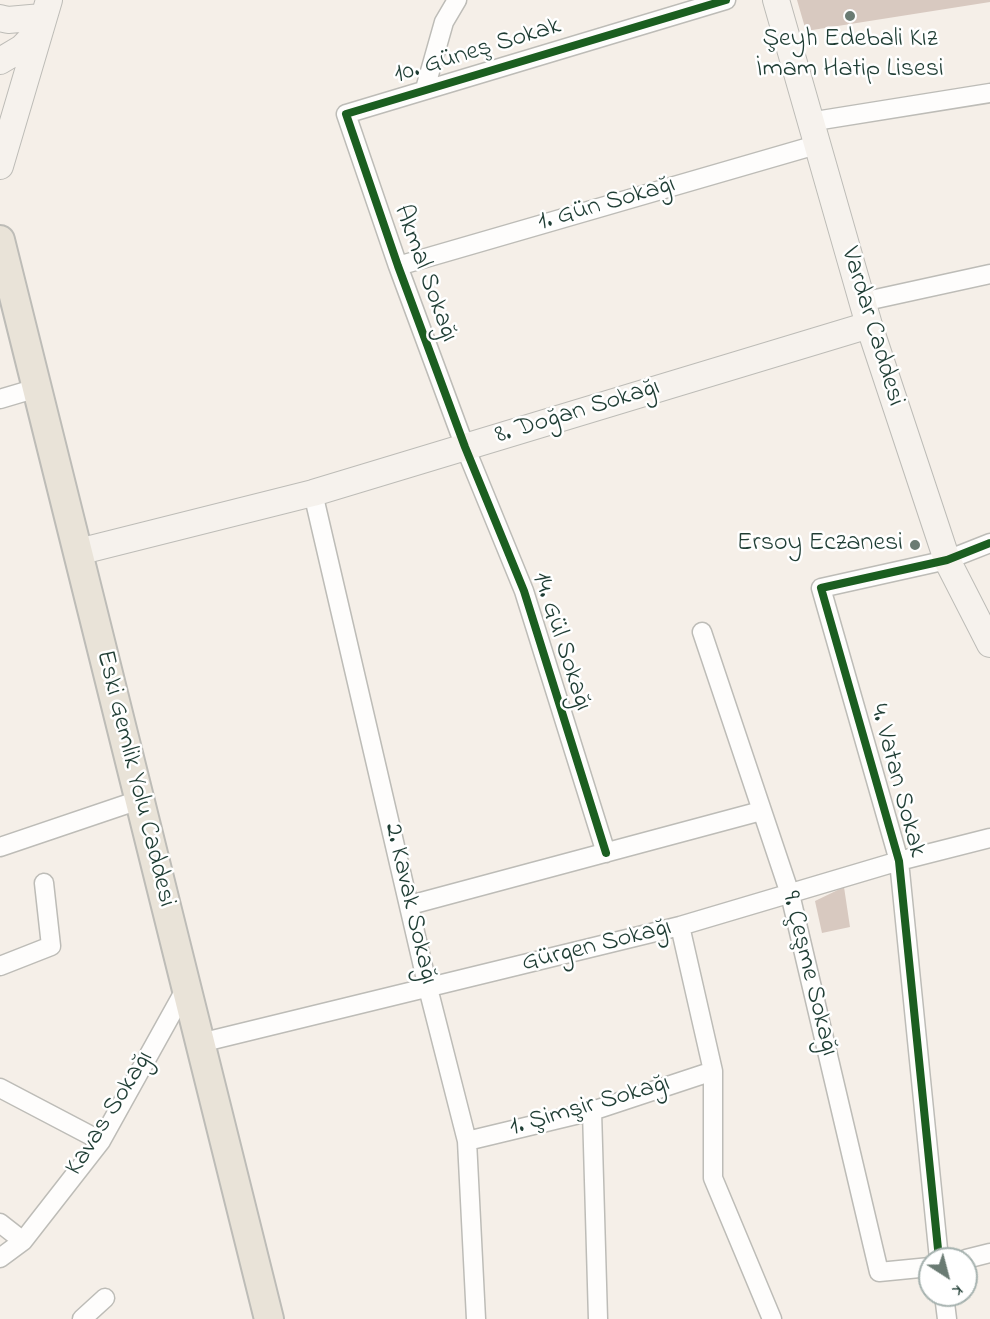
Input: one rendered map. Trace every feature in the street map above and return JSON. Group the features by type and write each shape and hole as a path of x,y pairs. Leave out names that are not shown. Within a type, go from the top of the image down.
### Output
{"main road":[{"name":"Eski Gemlik Yolu Caddesi","path":"0,240 269,1319"}],"street":[{"path":"425,89 444,22 457,0"},
{"name":"10. Güneş Sokak","path":"346,114 726,0"},
{"name":"Vardar Caddesi","path":"776,0 812,133 866,313 946,560 990,644"},
{"path":"0,18 8,20 43,16"},
{"path":"0,62 22,48 43,16"},
{"path":"0,166 43,16"},
{"name":"1. Gün Sokağı","path":"398,266 812,133 990,93"},
{"name":"Akmal Sokağı","path":"346,114 398,266 465,447"},
{"path":"866,313 990,273"},
{"name":"8. Doğan Sokağı","path":"78,552 312,493 465,447 866,313"},
{"path":"0,399 37,388"},
{"name":"14. Gül Sokağı","path":"465,447 524,591 606,853"},
{"name":"2. Kavak Sokağı","path":"312,493 428,988 467,1141 476,1319"},
{"path":"946,560 990,543"},
{"name":"4. Vatan Sokak","path":"938,1247 898,861 821,588 946,560"},
{"name":"9. Çeşme Sokağı","path":"702,632 790,894 879,1272 918,1268"},
{"path":"0,847 140,800"},
{"path":"410,905 761,811"},
{"name":"Gürgen Sokağı","path":"200,1043 680,926 898,861 990,838"},
{"path":"0,966 51,946 44,883"},
{"path":"680,926 713,1071 713,1178 765,1317"},
{"name":"Kavas Sokağı","path":"0,1258 23,1241 100,1141 186,988"},
{"name":"1. Şimşir Sokağı","path":"467,1141 592,1111 713,1071"},
{"path":"0,1088 100,1141"},
{"path":"592,1111 598,1319"},
{"path":"0,1223 23,1241"},
{"path":"82,1319 105,1298"}],"building":[{"name":"Şeyh Edebali Kız İmam Hatip Lisesi","path":"797,0 990,0 990,2 806,31"},
{"path":"844,887 850,927 822,933 815,901"}],"cycle path":[{"path":"606,853 524,591 465,447 398,266 346,114 726,0"},
{"path":"938,1247 899,861 821,588 947,560 990,543"}],"place":[{"name":"Şeyh Edebali Kız İmam Hatip Lisesi","path":"850,16"},
{"name":"Ersoy Eczanesi","path":"915,545"}]}
